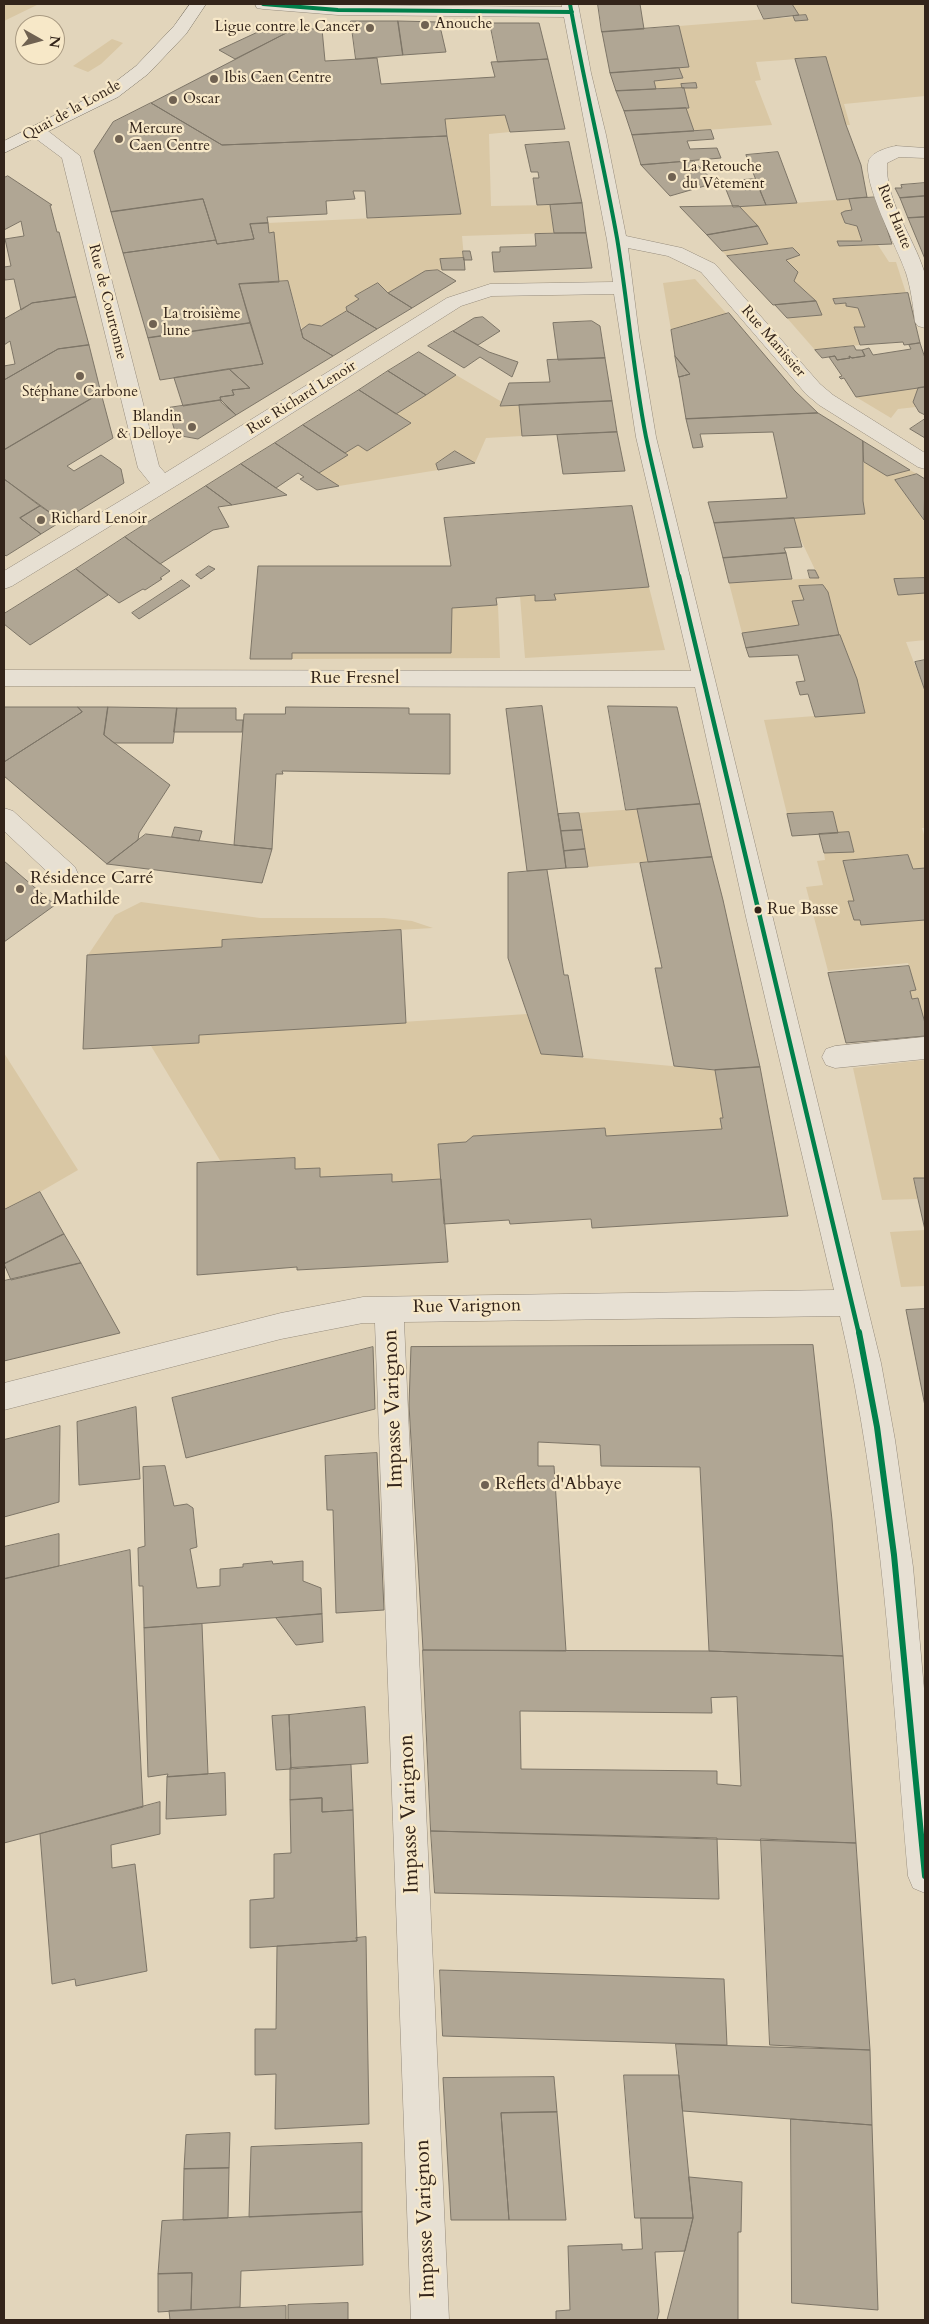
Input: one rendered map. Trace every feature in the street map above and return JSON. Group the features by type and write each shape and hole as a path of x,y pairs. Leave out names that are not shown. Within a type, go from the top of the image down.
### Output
{"street":[{"name":"Quai de la Londe","path":"4,148 112,93 142,70 180,30 198,4"},
{"path":"263,4 338,10 571,8 582,73 597,135 617,240 629,335 646,437 705,679 866,1364 880,1440 897,1568 925,1876"},
{"name":"Rue de Courtonne","path":"36,132 71,156 149,468 163,484"},
{"name":"Rue Haute","path":"925,153 896,151 878,160 876,168 882,188 915,269 925,322"},
{"name":"Rue Manissier","path":"617,240 670,249 689,256 708,268 813,388 826,400 925,462"},
{"name":"Rue Richard Lenoir","path":"4,581 454,302 490,290 623,288"},
{"name":"Rue Fresnel","path":"4,678 705,679"},
{"path":"4,817 66,874"},
{"path":"835,1058 925,1048"},
{"name":"Rue Varignon","path":"4,1396 281,1326 363,1310 389,1308 851,1303"},
{"name":"Impasse Varignon","path":"389,1308 430,2320"}],"shaded area":[{"path":"4,4 39,4 15,15 4,21"},
{"path":"792,4 925,4 925,96 844,104 850,125 846,125 825,57 756,62 761,80 755,81 772,125 694,131 686,108 689,107 684,88 697,88 696,83 682,84 682,88 656,89 654,81 683,78 679,68 679,26 793,17 795,21 808,20 806,15 799,15"},
{"path":"112,39 123,43 101,64 88,72 73,66"},
{"path":"505,115 510,132 489,134 491,206 550,205 554,233 462,236 464,258 440,259 442,270 425,271 388,293 356,296 359,299 346,307 347,311 321,326 309,324 302,329 288,281 279,282 274,233 269,233 268,223 461,214 445,119"},
{"path":"849,199 852,210 841,213 845,224 857,226 862,241 838,241 839,246 878,245 889,262 896,262 906,293 833,299 835,304 846,303 847,306 858,308 865,327 854,328 860,345 815,350 787,318 821,315 816,301 794,281 798,272 786,260 800,255 793,248 727,256 722,251 767,244 758,226 740,207"},
{"path":"695,279 727,314 671,330 663,283"},
{"path":"456,375 502,402 500,406 519,405 522,436 486,438 475,463 455,451 436,464 438,470 339,486 319,473 348,455 345,453 358,445 367,451 411,423 396,414"},
{"path":"918,388 913,402 916,407 898,409 891,418 856,397"},
{"path":"864,462 887,476 910,470 917,474 895,480 925,522 925,580 924,578 895,579 898,595 925,593 925,640 906,642 925,691 925,828 922,828 925,838 925,868 913,869 908,855 843,861 854,901 849,901 854,920 860,920 861,925 925,920 925,1023 918,999 912,999 910,991 916,990 908,963 828,971 806,887 823,885 817,861 825,860 824,853 854,851 849,833 838,833 833,812 787,814 764,720 865,712 854,671 836,627 827,590 823,585 800,586 804,600 799,625 742,633 729,583 819,578 799,536 794,518 863,501"},
{"path":"649,587 665,650 525,658 520,596 535,595 535,601 555,600 554,594"},
{"path":"498,605 500,658 292,659 292,653 452,608"},
{"path":"637,809 648,862 588,867 579,813"},
{"path":"141,902 260,918 384,918 412,921 433,928 222,940 222,947 88,955 115,915"},
{"path":"527,1014 541,1054 715,1070 723,1118 720,1119 722,1129 606,1136 605,1128 473,1136 466,1142 438,1144 441,1179 392,1182 392,1174 320,1177 319,1168 295,1169 295,1159 221,1162 151,1046 198,1043 199,1035"},
{"path":"4,1053 78,1170 4,1210"},
{"path":"925,1060 925,1178 914,1178 918,1199 882,1200 853,1068"},
{"path":"925,1230 925,1286 901,1287 890,1232"}],"building":[{"path":"598,4 640,4 644,29 602,32"},
{"path":"757,4 792,4 799,15 764,19"},
{"path":"806,15 808,20 795,21 793,16"},
{"path":"351,21 398,21 403,55 356,59"},
{"path":"398,21 439,22 446,52 403,55"},
{"path":"490,23 539,23 548,59 498,62"},
{"path":"679,26 689,67 610,73 602,32"},
{"path":"322,29 325,61 377,58 381,84 495,77 491,62 548,59 565,129 510,132 505,115 445,119 447,136 222,145 151,103 292,30"},
{"path":"292,30 235,59 219,50 260,31"},
{"path":"826,57 846,125 861,165 867,197 837,200 795,59"},
{"path":"679,68 683,78 654,81 656,89 616,91 610,73"},
{"path":"696,83 697,88 682,88 681,84"},
{"path":"684,88 689,108 624,111 616,91"},
{"path":"151,103 222,145 447,136 461,214 367,218 365,191 353,191 355,199 326,201 327,214 267,217 268,223 250,224 254,239 217,244 203,199 111,212 94,151 113,122"},
{"path":"686,108 694,131 632,135 624,111"},
{"path":"711,130 714,139 687,141 690,149 717,148 721,158 641,165 632,135"},
{"path":"569,142 582,203 537,205 533,178 539,178 538,172 531,172 525,145"},
{"path":"778,152 797,203 766,205 746,155"},
{"path":"694,161 715,183 670,196 641,165"},
{"path":"8,176 52,205 50,205 76,297 32,303 21,310 14,279 5,280 4,276 4,267 11,266 5,239 24,236 21,221 4,230 4,178"},
{"path":"755,179 766,205 733,207 725,187 733,187 731,181"},
{"path":"925,183 925,196 900,198 895,188 902,188 901,185"},
{"path":"925,196 925,217 908,218 900,198"},
{"path":"880,197 884,220 892,244 839,246 837,241 862,241 857,226 845,223 841,213 852,210 849,199"},
{"path":"203,199 216,240 123,253 111,212"},
{"path":"582,203 586,233 554,233 550,205"},
{"path":"739,206 758,226 707,235 680,207"},
{"path":"925,217 925,259 908,218"},
{"path":"268,223 269,233 274,232 279,282 239,284 250,323 148,338 123,253 216,240 217,244 254,239 250,224"},
{"path":"758,226 768,244 722,251 707,235"},
{"path":"586,233 592,268 494,272 492,252 500,252 500,247 536,246 535,234"},
{"path":"793,248 800,255 786,260 798,272 794,281 816,301 773,305 727,256"},
{"path":"463,251 470,251 472,260 464,260"},
{"path":"464,258 465,270 442,270 440,259"},
{"path":"438,270 456,281 412,308 388,293 425,271"},
{"path":"288,281 303,338 333,356 236,415 221,402 220,397 234,395 232,390 250,388 229,369 263,364 239,284"},
{"path":"378,283 388,293 412,308 377,329 347,311 346,307 359,299 355,296"},
{"path":"908,293 920,343 904,345 903,342 860,345 854,327 865,327 858,308 846,306 846,303 835,304 833,299"},
{"path":"76,297 89,345 58,349 4,380 4,366 15,364 10,341 4,345 4,319 32,303"},
{"path":"816,301 822,315 787,318 775,305"},
{"path":"347,311 377,329 333,356 303,338 301,330 309,324 321,326"},
{"path":"729,313 795,391 818,413 686,419 679,377 690,374 675,356 671,330"},
{"path":"483,317 500,331 478,345 453,331 474,318"},
{"path":"592,321 600,326 605,358 558,360 553,323"},
{"path":"250,323 263,364 160,380 148,338"},
{"path":"453,331 489,352 518,362 512,377 480,357 464,368 428,346"},
{"path":"920,343 925,358 925,387 856,397 844,378 841,379 839,377 842,376 829,357 835,356 837,360 850,358 849,356 852,358 865,356 862,350 869,348 873,355 911,349 909,345"},
{"path":"89,345 101,393 4,450 4,380 58,349"},
{"path":"854,346 856,350 862,350 865,356 852,358 849,356 850,358 837,360 835,356 822,358 815,350"},
{"path":"419,352 456,375 426,395 388,371"},
{"path":"675,356 685,369 690,374 679,377"},
{"path":"605,358 612,401 500,406 509,383 550,382 547,360"},
{"path":"229,369 250,388 232,390 234,395 220,397 221,400 183,406 174,378"},
{"path":"388,371 426,395 396,414 359,390"},
{"path":"925,387 925,415 919,412 913,402 918,388"},
{"path":"359,390 411,423 367,451 358,445 345,453 303,425"},
{"path":"101,393 113,438 67,466 74,471 101,455 121,469 124,483 62,521 4,479 4,450"},
{"path":"221,400 236,415 198,439 176,435 168,408"},
{"path":"612,401 617,432 522,436 519,405"},
{"path":"818,413 863,441 863,501 865,514 714,523 708,502 787,498 773,432 700,434 703,447 693,448 686,419"},
{"path":"925,419 925,438 910,429"},
{"path":"303,425 348,455 319,473 275,443"},
{"path":"617,432 625,471 563,474 557,435"},
{"path":"863,441 910,470 887,476 864,462"},
{"path":"275,443 339,486 317,490 300,479 304,477 298,473 276,488 241,464"},
{"path":"455,451 475,463 438,470 436,464"},
{"path":"241,464 287,495 232,505 206,486"},
{"path":"917,474 925,479 924,520 895,480"},
{"path":"4,479 40,506 20,518 41,534 6,556 4,554"},
{"path":"206,486 232,505 218,507 229,527 213,530 160,564 125,537"},
{"name":"Richard Lenoir","path":"40,506 62,521 41,534 20,518"},
{"path":"632,506 649,587 554,594 556,600 535,601 535,595 496,598 497,605 452,608 451,653 292,653 292,659 250,659 258,566 451,566 444,518"},
{"path":"794,518 802,547 784,548 786,553 723,558 714,523"},
{"path":"125,537 170,571 160,578 162,579 145,590 143,589 119,603 76,569"},
{"path":"786,553 792,579 729,583 723,558"},
{"path":"209,566 215,569 201,579 196,575"},
{"path":"76,569 108,595 30,645 4,624 4,614"},
{"path":"808,570 815,570 819,578 810,578"},
{"path":"925,578 925,593 898,595 894,579"},
{"path":"182,580 190,586 139,619 132,613"},
{"path":"823,585 828,592 839,635 746,648 742,633 799,625 792,601 804,600 799,586"},
{"path":"840,635 857,679 865,713 815,717 808,694 800,695 796,682 805,681 798,655 749,657 746,648"},
{"path":"925,660 925,691 915,662"},
{"path":"542,706 566,868 527,871 506,709"},
{"path":"608,706 677,707 700,804 626,810"},
{"path":"4,707 78,707 82,712 4,762"},
{"path":"78,707 108,707 104,735 170,785 139,833 138,840 107,864 4,776 4,762 82,712"},
{"path":"108,707 177,708 173,743 114,743 104,735"},
{"path":"286,707 409,708 409,714 450,714 450,774 282,771 283,774 276,774 272,849 234,845 244,714 285,714"},
{"path":"177,708 236,708 236,720 243,720 242,732 174,732"},
{"path":"700,804 712,857 648,862 637,809"},
{"path":"833,812 838,833 792,836 787,814"},
{"path":"579,813 582,830 561,831 558,814"},
{"path":"175,827 202,831 199,841 172,837"},
{"path":"582,830 585,849 564,851 561,831"},
{"path":"849,832 854,852 824,853 819,834"},
{"path":"146,834 272,849 262,883 107,864"},
{"path":"585,849 588,867 566,868 564,851"},
{"path":"908,855 913,869 925,868 925,920 861,925 860,920 854,920 848,901 854,901 843,861"},
{"path":"712,857 760,1067 715,1070 674,1066 655,968 662,968 640,863"},
{"name":"Résidence Carré de Mathilde","path":"4,861 55,905 4,942"},
{"path":"547,870 564,975 568,975 583,1057 541,1054 508,958 508,873"},
{"path":"401,930 406,1023 199,1035 199,1043 83,1049 87,955 222,947 222,940"},
{"path":"909,966 916,990 910,991 912,999 918,998 925,1023 925,1036 846,1043 828,973"},
{"path":"760,1067 788,1216 592,1228 591,1219 510,1224 509,1220 444,1224 438,1144 466,1142 473,1136 605,1128 606,1136 722,1129 720,1118 723,1118 715,1070"},
{"path":"295,1158 295,1169 320,1168 320,1177 392,1174 392,1182 441,1179 448,1262 297,1270 297,1267 197,1275 197,1163"},
{"path":"914,1178 925,1178 925,1230 918,1199"},
{"path":"40,1192 64,1234 4,1264 4,1210"},
{"path":"64,1234 81,1263 11,1280 4,1264"},
{"path":"81,1263 120,1333 4,1361 4,1281"},
{"path":"925,1309 925,1406 906,1310"},
{"name":"Reflets d'Abbaye","path":"813,1345 832,1520 843,1656 709,1651 700,1467 601,1466 600,1445 538,1442 538,1466 554,1466 566,1651 423,1650 409,1405 411,1347"},
{"path":"373,1347 375,1409 186,1458 172,1398"},
{"path":"136,1407 140,1479 79,1485 77,1422"},
{"path":"60,1426 59,1502 4,1517 4,1440"},
{"path":"377,1453 384,1610 336,1613 333,1510 327,1510 325,1456"},
{"path":"165,1466 174,1506 187,1504 193,1508 197,1547 190,1549 197,1588 220,1586 220,1569 243,1567 243,1564 272,1561 273,1564 303,1561 303,1581 321,1588 322,1614 144,1628 143,1586 139,1586 138,1548 145,1546 143,1467"},
{"path":"59,1534 59,1566 4,1579 4,1547"},
{"path":"130,1550 143,1807 4,1843 4,1579"},
{"path":"322,1614 323,1642 296,1645 276,1618"},
{"path":"202,1624 208,1774 167,1777 168,1774 148,1777 144,1628"},
{"path":"423,1650 709,1651 843,1656 856,1843 431,1831","holes":["737,1697 741,1786 717,1784 717,1771 521,1769 520,1711 712,1713 711,1698"]},
{"path":"365,1707 368,1763 291,1769 289,1715"},
{"path":"289,1715 291,1769 276,1770 272,1716"},
{"path":"351,1765 353,1810 322,1812 322,1798 290,1800 290,1768"},
{"path":"225,1773 226,1815 166,1819 167,1777"},
{"path":"322,1798 322,1812 353,1810 357,1941 250,1948 250,1900 274,1898 274,1854 291,1853 290,1800"},
{"path":"160,1802 160,1834 111,1845 112,1868 135,1864 147,1971 76,1986 75,1979 52,1984 40,1834"},
{"path":"431,1831 717,1838 719,1899 435,1893"},
{"path":"761,1839 856,1843 870,2050 770,2045"},
{"path":"366,1937 369,2124 275,2129 276,2074 255,2075 255,2029 276,2029 277,1946 357,1941 356,1938"},
{"path":"440,1970 724,1979 727,2045 443,2036"},
{"path":"676,2044 870,2050 872,2125 683,2111"},
{"path":"624,2075 679,2075 693,2218 635,2218"},
{"path":"554,2077 557,2112 501,2113 509,2220 451,2220 443,2078"},
{"path":"557,2112 566,2220 509,2220 501,2113"},
{"path":"791,2119 872,2125 878,2310 792,2303"},
{"path":"230,2133 229,2168 184,2169 186,2135"},
{"path":"362,2143 362,2212 249,2217 251,2147"},
{"path":"229,2168 228,2218 183,2220 184,2169"},
{"path":"689,2177 742,2182 741,2232 738,2232 738,2320 667,2320 693,2218"},
{"path":"362,2212 363,2265 241,2271 240,2307 191,2310 192,2273 158,2274 162,2221"},
{"path":"641,2218 693,2218 685,2251 655,2252 659,2312 657,2320 556,2320 556,2311 570,2310 568,2246 622,2244 622,2250 642,2249"},
{"path":"192,2273 191,2310 158,2312 158,2274"},
{"path":"348,2303 348,2320 288,2320 288,2305"},
{"path":"286,2306 286,2320 170,2320 169,2311"}],"transit line":[{"path":"263,4 338,10 572,12"},
{"path":"570,4 582,73 597,135 617,240 629,335 646,437 866,1363 877,1427 894,1555 925,1876"}],"place":[{"name":"Anouche","path":"425,25"},
{"name":"Ligue contre le Cancer","path":"370,28"},
{"name":"Ibis Caen Centre","path":"214,79"},
{"name":"Oscar","path":"173,100"},
{"name":"Mercure Caen Centre","path":"119,139"},
{"name":"La Retouche du Vêtement","path":"672,177"},
{"name":"La troisième lune","path":"153,324"},
{"name":"Stéphane Carbone","path":"80,376"},
{"name":"Blandin & Delloye","path":"192,427"},
{"name":"Richard Lenoir","path":"41,520"},
{"name":"Résidence Carré de Mathilde","path":"20,889"},
{"name":"Rue Basse","path":"758,910"},
{"name":"Reflets d'Abbaye","path":"485,1485"}]}
